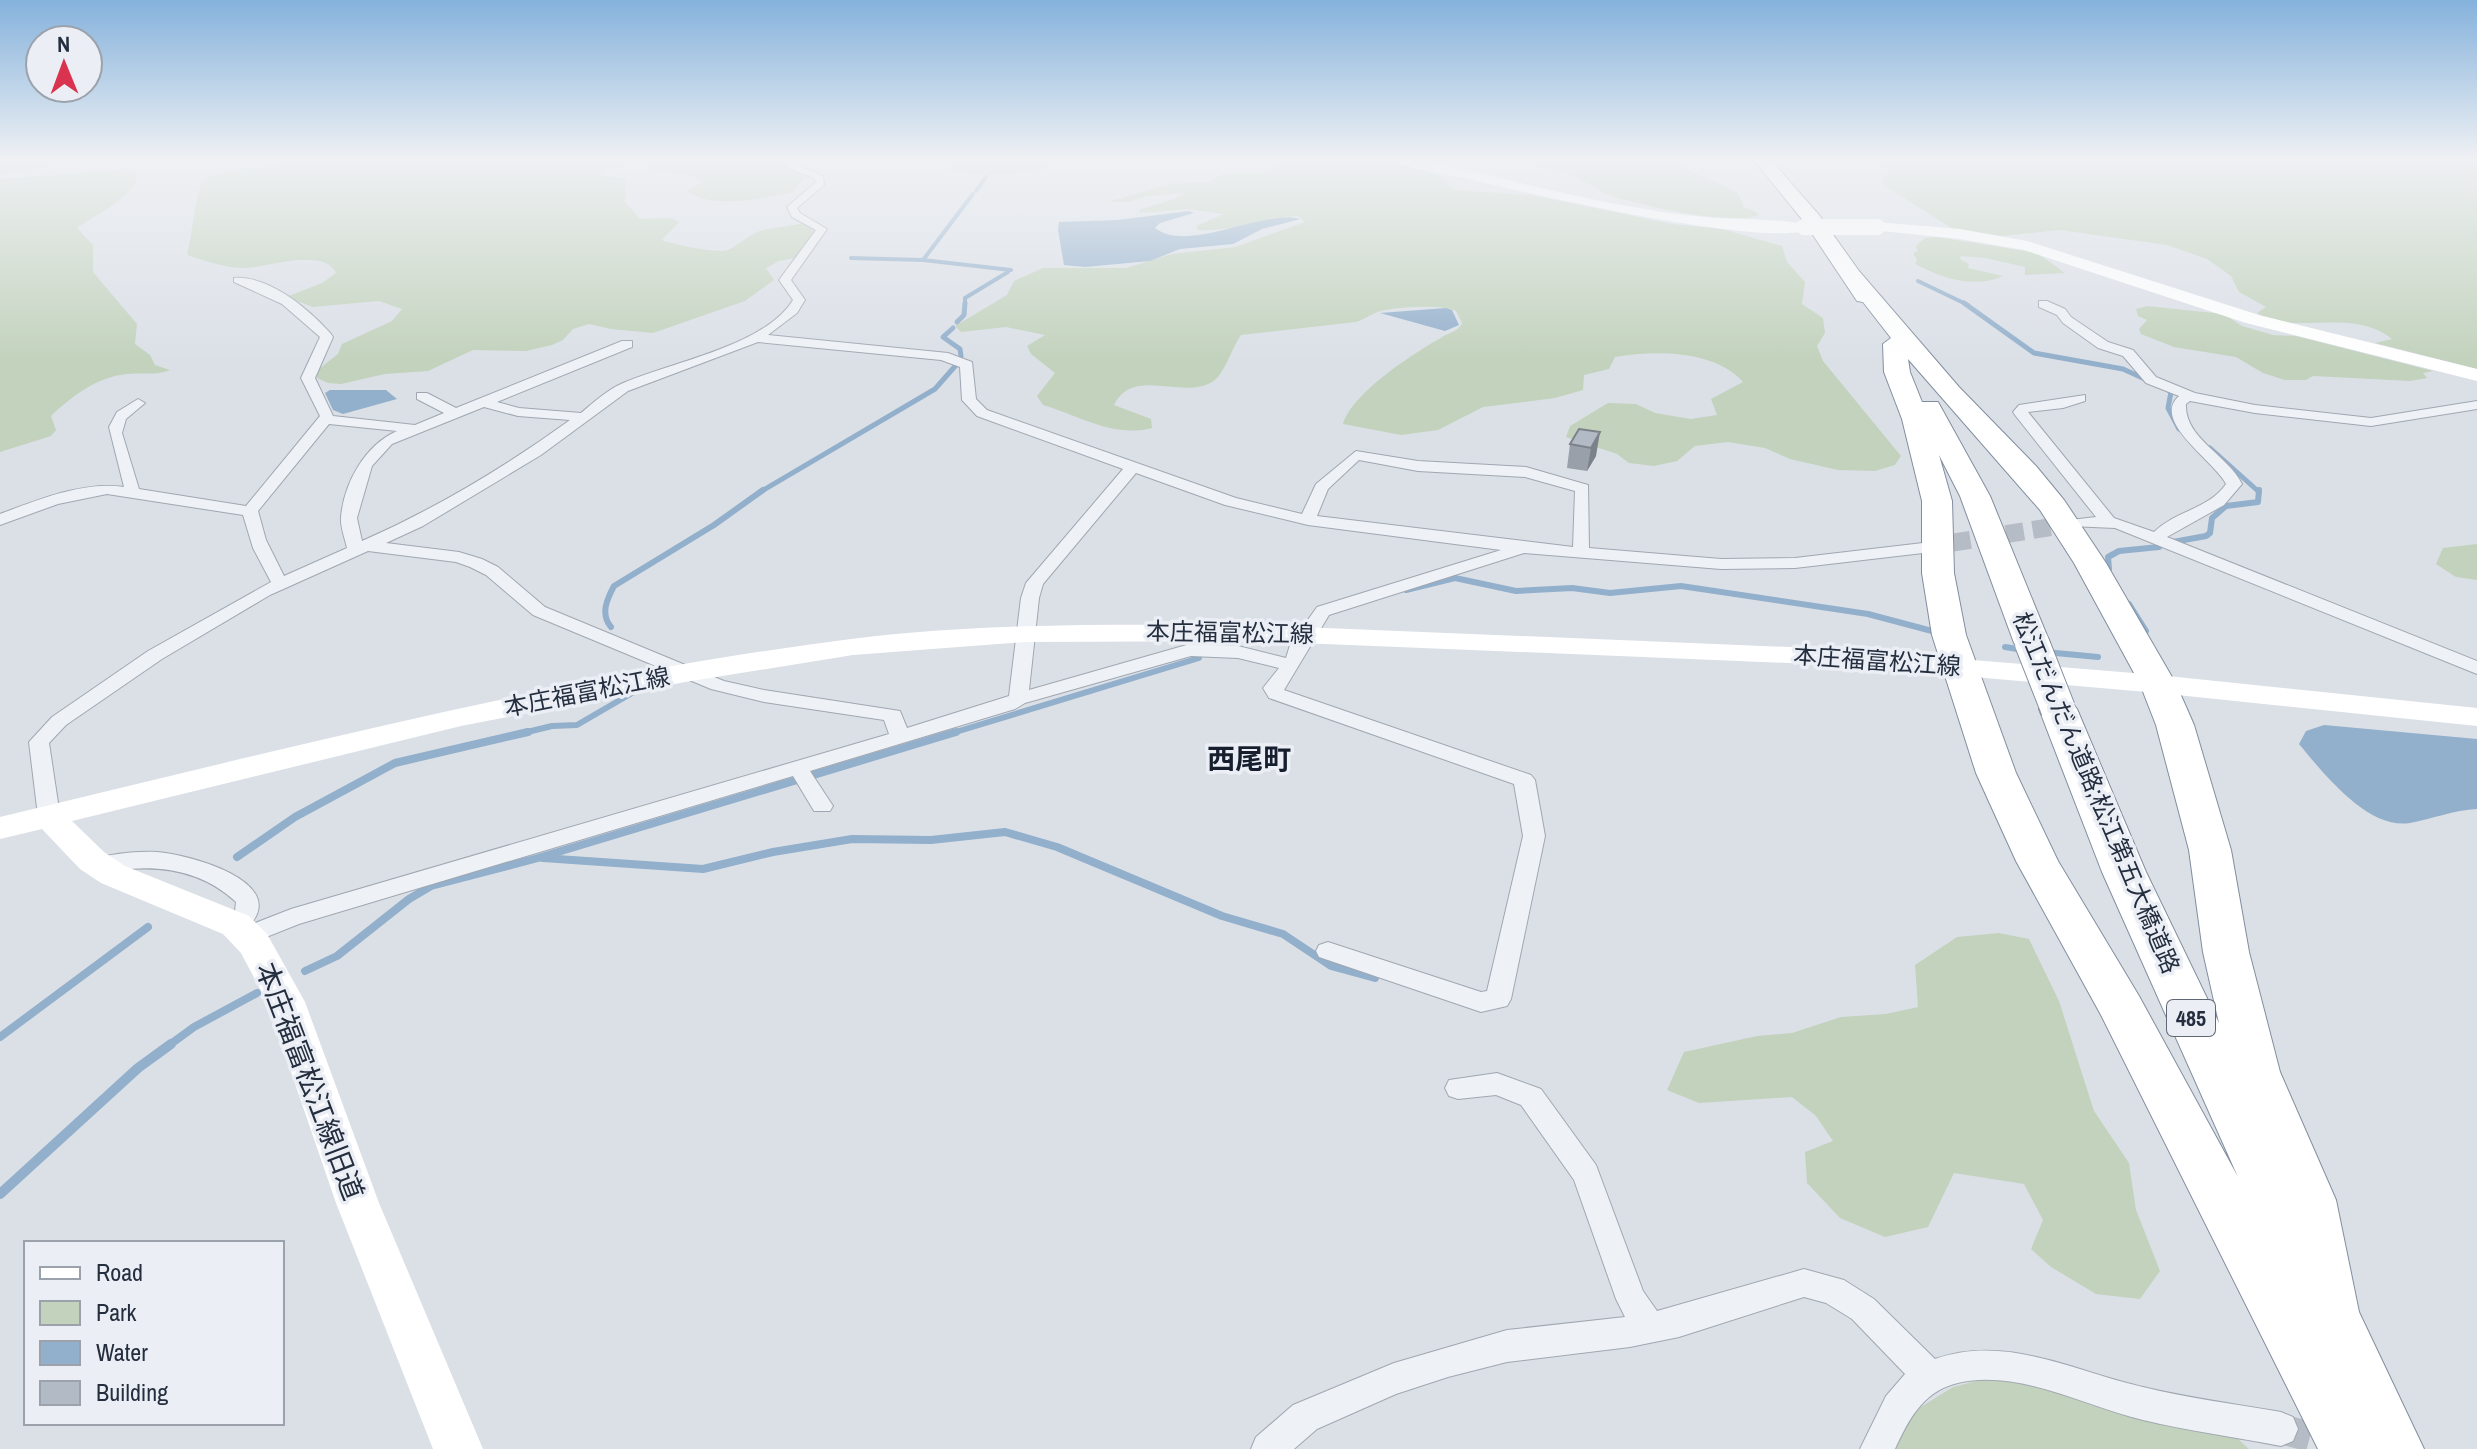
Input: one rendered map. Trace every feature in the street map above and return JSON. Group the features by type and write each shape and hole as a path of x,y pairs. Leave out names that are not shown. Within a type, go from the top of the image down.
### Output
{"highway":[{"name":"松江だんだん道路;松江第五大橋道路","path":"1817,227 1853,276 1895,344 1975,496 2124,872 2392,1449"},
{"path":"1853,276 1950,393 2026,472 2053,506 2090,563 2158,684 2175,725 2210,850 2226,952 2255,1072 2308,1200 2332,1324"},
{"path":"1895,344 1897,372 1916,419 1937,501 1938,573 1949,635 1996,773 2037,861 2122,1009 2352,1449"}],"street":[{"path":"818,227 822,229 804,258 785,280 799,300 793,310 757,338 623,388 536,452 441,510 280,583 155,655 59,721 39,742 49,816 70,845 97,866 133,886 243,930 801,774 1018,699 1190,650 1238,652 1291,665"},
{"path":"1791,227 1877,227 1960,234 2027,246 2267,323 2477,375"},
{"path":"238,280 257,284 316,323 327,337 308,378 327,417 250,511 252,528 265,559 280,583"},
{"path":"2043,304 2061,312 2067,320 2103,345 2128,353 2147,377 2189,395 2255,409 2371,422 2477,405"},
{"path":"757,338 960,360 967,365 968,396 975,409 1248,508 1308,520 1526,548 1692,562 1759,565 1923,548"},
{"path":"362,548 349,518 365,465 387,441 627,344"},
{"path":"2157,538 2166,529 2225,496 2234,484 2231,476 2203,450 2179,417 2179,403 2189,395"},
{"path":"422,396 455,413"},
{"path":"2080,398 2063,404 2024,408 2020,412 2109,522"},
{"path":"483,402 518,412 583,417"},
{"path":"131,491 115,433 119,416 138,403"},
{"path":"325,419 411,430"},
{"path":"1308,520 1321,487 1356,455 1418,466 1526,472 1583,488 1581,551"},
{"path":"1018,699 1035,583 1125,474 1134,468"},
{"path":"0,520 54,500 107,489 250,511"},
{"path":"2076,523 2109,522 2157,538 2477,668"},
{"path":"362,548 449,556 476,563 492,571 539,611 685,673 764,696 893,715 900,738"},
{"path":"1328,951 1481,1002 1495,1001 1534,829 1527,784 1520,777 1276,694 1274,686 1291,665 1323,611 1526,548"},
{"name":"本庄福富松江線","path":"0,828 461,717 685,673 853,647 1026,634 1137,631 1306,635 1822,656 2158,684 2477,717"},
{"path":"801,774 822,806"},
{"name":"本庄福富松江線旧道","path":"243,930 273,972 343,1164 458,1449"},
{"path":"1458,1088 1497,1084 1531,1097 1586,1174 1631,1299 1650,1328"},
{"path":"1268,1449 1305,1417 1394,1379 1448,1361 1507,1346 1679,1322 1792,1286 1813,1284 1833,1290 1863,1309 1930,1377"},
{"path":"1877,1449 1905,1398 1930,1377 1959,1367 2003,1366 2142,1404 2281,1429"}],"green space":[{"path":"0,227 79,227 77,228 93,245 93,272 137,324 135,344 150,355 155,365 170,370 116,376 95,383 51,416 56,430 51,436 0,452"},
{"path":"192,227 675,227 662,240 723,251 765,230 808,227 814,231 796,258 779,261 766,268 774,280 745,301 653,333 589,324 573,329 563,340 552,345 526,351 473,350 428,371 385,374 341,384 317,378 315,372 338,354 342,344 392,321 402,309 379,301 313,307 286,297 322,283 336,273 329,265 319,261 242,268 187,255"},
{"path":"1196,227 1235,227 1223,229 1198,230"},
{"path":"1292,227 1698,227 1722,229 1782,246 1787,262 1805,282 1802,304 1823,318 1825,333 1817,346 1823,361 1901,456 1895,465 1875,471 1838,470 1790,459 1765,448 1728,442 1695,446 1677,461 1654,466 1629,463 1617,454 1566,437 1570,426 1608,403 1636,404 1655,413 1691,419 1717,415 1711,399 1743,382 1717,364 1701,358 1666,353 1615,357 1609,369 1584,375 1583,390 1555,398 1483,407 1438,430 1401,435 1343,424 1359,399 1385,375 1460,326 1462,323 1456,311 1442,307 1392,309 1356,322 1241,335 1220,374 1212,382 1187,388 1145,385 1133,387 1122,394 1114,405 1151,419 1152,428 1138,430 1110,428 1043,405 1037,396 1055,373 1031,354 1027,346 1045,335 1006,327 961,332 955,326 1007,295 1014,281 1043,268 1126,268 1172,254 1235,247"},
{"path":"1949,227 2477,227 2477,369 2375,343 2392,339 2376,329 2359,324 2271,320 2257,313 2266,307 2239,292 2231,276 2207,259 2167,245 2060,230 2002,236"},
{"path":"1937,237 2037,253 2065,273 2025,275 2025,267 1961,256 1960,259 1969,264 1968,268 2003,276 1969,282 1936,274 1915,264 1917,260 1913,253 1918,251 1916,246 1925,238"},
{"path":"2147,306 2224,314 2242,326 2273,335 2296,336 2433,371 2423,373 2427,378 2410,381 2313,376 2306,380 2285,380 2263,373 2236,357 2174,347 2141,334 2139,329 2147,320 2138,316 2136,309"},
{"path":"2477,544 2477,580 2456,577 2436,564 2443,548"},
{"path":"1999,933 2029,939 2059,1001 2094,1111 2129,1163 2136,1210 2160,1271 2140,1299 2096,1294 2051,1267 2031,1249 2043,1220 2024,1184 1954,1173 1928,1227 1885,1237 1840,1218 1807,1183 1805,1152 1833,1141 1816,1116 1792,1097 1699,1103 1667,1090 1684,1052 1757,1036 1792,1033 1841,1017 1886,1014 1918,1007 1915,965 1957,937"},
{"path":"1996,1376 2098,1401 2174,1426 2238,1439 2249,1449 1893,1449 1911,1413 1953,1387"}],"water":[{"path":"1058,227 1156,227 1169,235 1186,236 1237,227 1271,227 1233,244 1180,249 1150,261 1085,267 1064,265"},
{"path":"1452,310 1459,325 1445,331 1380,313"},
{"path":"330,390 386,390 397,399 343,414 333,410 325,393"},
{"path":"2324,725 2477,739 2477,809 2410,823 2394,823 2378,818 2334,784 2299,744 2306,731"}],"building":[{"path":"1579,429 1600,432 1591,448 1570,444"}],"waterway":[{"path":"923,260 948,227"},
{"path":"851,258 923,260"},
{"path":"923,260 1011,270"},
{"path":"965,303 965,298 1008,272"},
{"path":"1918,281 1964,303"},
{"path":"957,322 964,315 965,303"},
{"path":"1964,303 1968,305"},
{"path":"1964,303 2034,353 2123,369 2147,380"},
{"path":"953,328 943,337 960,349 961,356"},
{"path":"761,491 935,389 957,364"},
{"path":"2165,388 2171,392 2168,408 2179,429"},
{"path":"2210,448 2259,492"},
{"path":"611,627 605,612 614,586 714,525 761,491"},
{"path":"2173,542 2206,536 2210,533 2212,518 2226,506 2258,502 2259,492"},
{"path":"2109,569 2108,557 2119,551 2159,547"},
{"path":"1406,590 1455,578 1516,591 1572,588 1610,593 1681,586 1868,614 1932,631"},
{"path":"2129,604 2146,631"},
{"path":"2005,647 2024,650"},
{"path":"2045,652 2098,657"},
{"path":"949,734 1199,658"},
{"path":"519,734 552,726 577,725 632,693"},
{"path":"237,857 295,817 395,763 528,732"},
{"path":"305,971 337,956 409,899 431,886 538,858 956,732"},
{"path":"543,858 703,869 773,852 852,839 931,840 1005,832 1057,847 1222,916 1283,934 1331,966 1375,978"},
{"path":"0,1037 148,927"},
{"path":"168,1046 194,1027 257,993"},
{"path":"0,1194 138,1068 171,1044"}],"tunnel":[{"path":"1926,547 2076,523"},
{"path":"2281,1429 2356,1449"}],"district":[{"name":"西尾町","path":"1249,759"}]}
